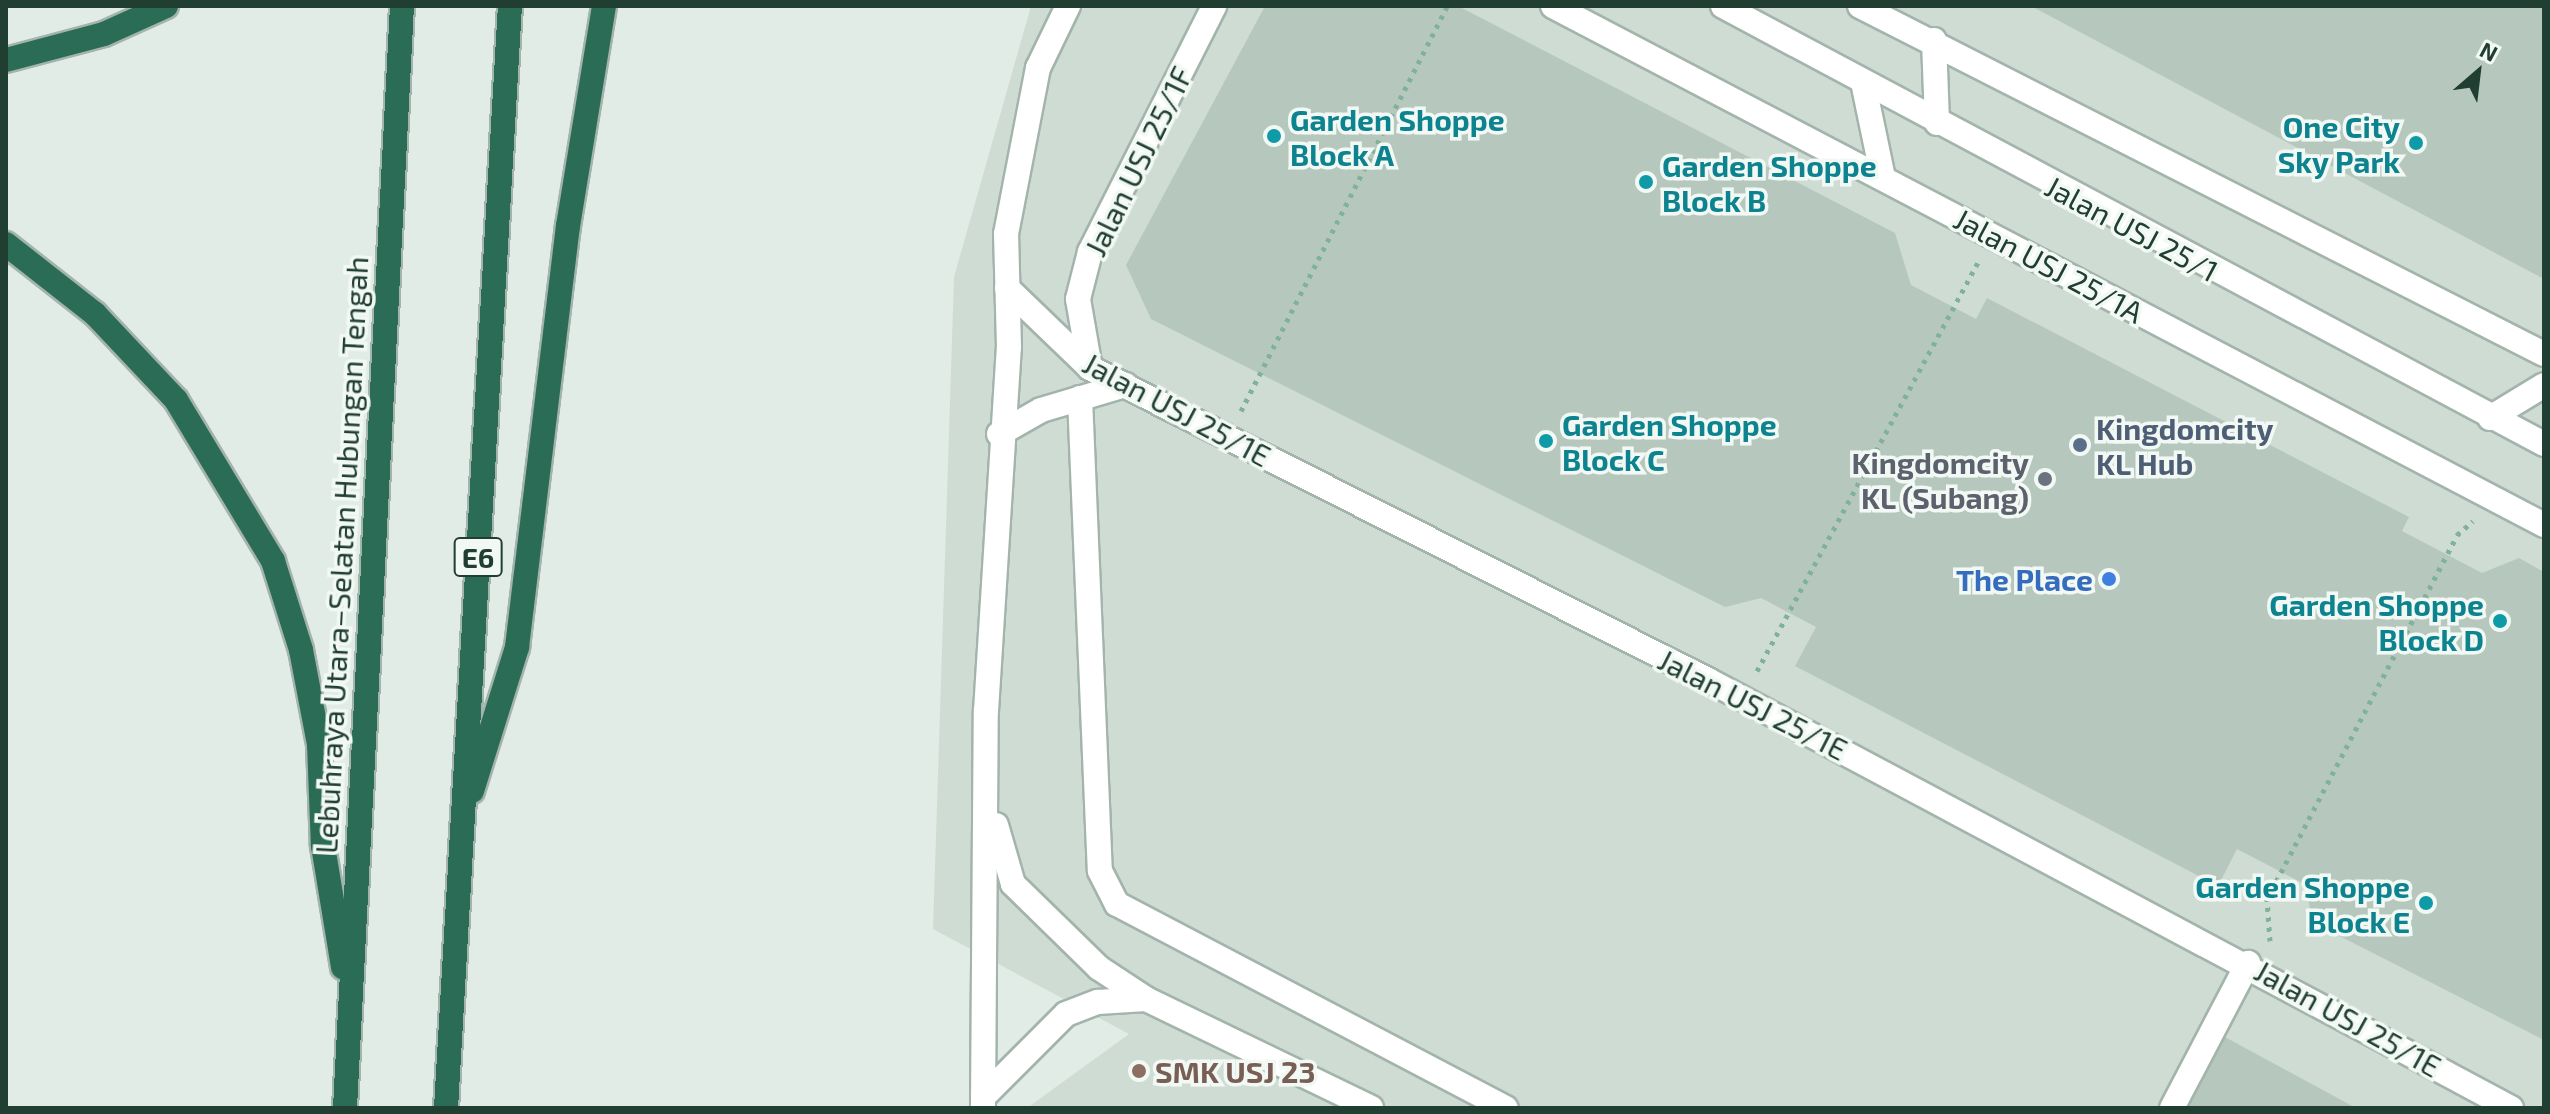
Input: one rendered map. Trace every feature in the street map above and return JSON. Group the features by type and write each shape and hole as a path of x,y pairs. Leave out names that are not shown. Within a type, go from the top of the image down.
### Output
{"highway":[{"path":"6,60 104,34 166,6"},
{"name":"Lebuhraya Utara–Selatan Hubungan Tengah","path":"345,1108 402,6"},
{"name":"E6","path":"446,1108 510,6"},
{"path":"463,816 517,647 568,226 604,6"},
{"path":"6,244 95,314 176,400 273,561 301,650 319,744 323,846 350,1004"}],"street":[{"path":"983,1102 986,793 999,434 1017,148 1038,68 1068,6"},
{"name":"Jalan USJ 25/1F","path":"1090,368 1078,299 1090,252 1214,6"},
{"name":"Jalan USJ 25/1A","path":"1553,6 2534,520"},
{"name":"Jalan USJ 25/1","path":"1723,6 1937,123 2544,444"},
{"path":"1860,6 1934,40 2544,354"},
{"path":"1934,40 1937,123"},
{"path":"1863,82 1883,178"},
{"name":"Jalan USJ 25/1E","path":"1007,288 1090,368 1708,680 2281,980 2511,1108"},
{"path":"999,434 1080,398 1125,385"},
{"path":"2490,418 2544,385"},
{"path":"1080,398 1100,871 1117,904 1506,1108"},
{"path":"986,793 1013,884 1088,958 1146,999 1371,1108"},
{"path":"2172,1108 2248,963"},
{"path":"983,1102 1066,1014 1098,1002 1146,999"}],"path":[{"path":"1228,438 1447,6"},
{"path":"1708,680 1758,670 1774,650 1992,236"},
{"path":"2281,980 2267,899 2457,535 2497,513 2534,520"}],"shaded area":[{"path":"1031,6 2544,6 2544,1108 1027,1108 1129,1034 933,929 954,277"}],"building":[{"path":"1265,6 1458,6 1895,233 1911,285 1976,319 1987,298 2409,517 2402,531 2482,573 2519,558 2544,572 2544,1040 2312,922 2306,885 2237,849 2218,886 1795,666 1816,627 1761,598 1725,607 1151,319 1126,265"},
{"name":"One City Sky Park","path":"2031,6 2544,6 2544,279"},
{"path":"2225,1037 2356,1108 2187,1108"}],"place":[{"name":"Garden Shoppe Block A","path":"1274,136"},
{"name":"One City Sky Park","path":"2416,143"},
{"name":"Garden Shoppe Block B","path":"1646,182"},
{"name":"Garden Shoppe Block C","path":"1546,441"},
{"name":"Kingdomcity KL Hub","path":"2080,445"},
{"name":"Kingdomcity KL (Subang)","path":"2045,479"},
{"name":"The Place","path":"2109,579"},
{"name":"Garden Shoppe Block D","path":"2500,621"},
{"name":"Garden Shoppe Block E","path":"2426,903"},
{"name":"SMK USJ 23","path":"1139,1071"}]}
